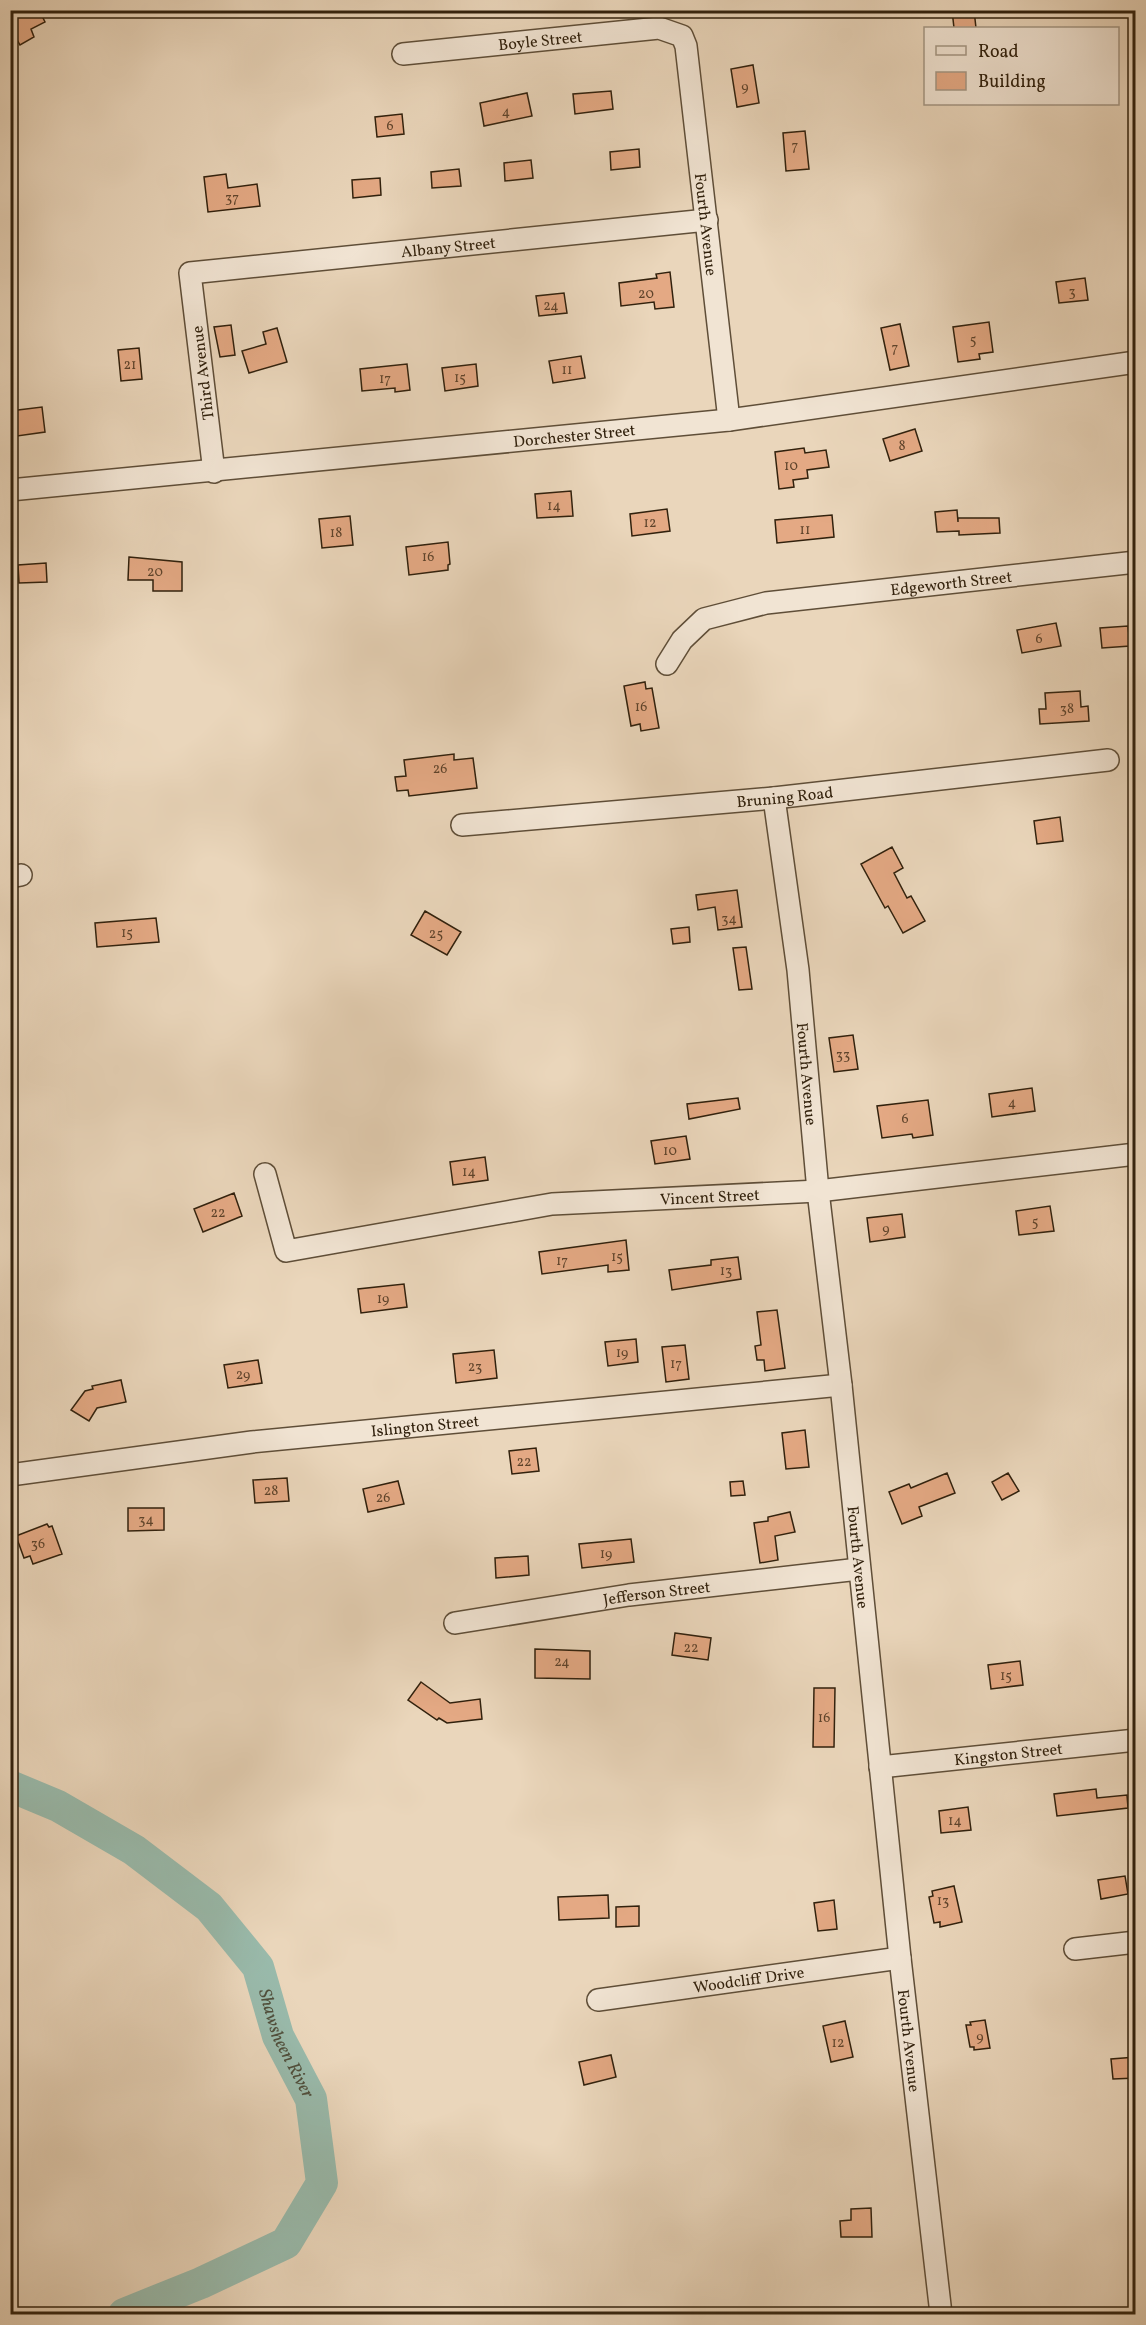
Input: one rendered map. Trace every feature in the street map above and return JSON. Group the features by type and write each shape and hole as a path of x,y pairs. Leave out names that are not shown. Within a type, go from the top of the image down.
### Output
{"street":[{"name":"Boyle Street","path":"403,54 659,28 678,32"},
{"name":"Fourth Avenue","path":"678,32 686,46 729,420"},
{"name":"Albany Street","path":"190,273 707,220"},
{"name":"Third Avenue","path":"190,273 214,472"},
{"name":"Dorchester Street","path":"10,490 214,472 729,420 1136,362"},
{"name":"Edgeworth Street","path":"667,664 682,640 704,619 766,603 1136,562"},
{"name":"Bruning Road","path":"462,825 774,798 1108,760"},
{"name":"Fourth Avenue","path":"774,798 798,970 818,1191 841,1384 900,1958 941,2314"},
{"name":"Vincent Street","path":"265,1174 286,1251 552,1204 818,1191 1136,1154"},
{"name":"Islington Street","path":"10,1474 252,1442 841,1384"},
{"name":"Jefferson Street","path":"455,1623 629,1595 859,1569"},
{"name":"Kingston Street","path":"880,1767 1136,1740"},
{"path":"1075,1949 1136,1942"},
{"name":"Woodcliff Drive","path":"598,2000 900,1958"}],"building":[{"path":"10,10 39,10 45,22 31,29 34,37 20,45 10,27"},
{"path":"952,10 974,10 976,27 954,27"},
{"path":"753,65 759,103 737,107 731,69"},
{"path":"611,91 613,109 575,114 573,94"},
{"path":"527,93 532,116 484,126 480,103"},
{"path":"402,114 404,134 377,137 375,117"},
{"path":"805,131 809,169 786,171 783,133"},
{"path":"639,149 640,167 611,170 610,152"},
{"path":"531,160 533,178 505,181 504,163"},
{"path":"459,169 461,186 432,188 431,172"},
{"path":"226,174 228,188 257,184 260,206 208,212 204,177"},
{"path":"380,178 381,195 353,198 352,180"},
{"path":"670,272 674,307 655,309 654,302 621,306 619,283 657,278 656,274"},
{"path":"1085,278 1088,300 1059,303 1056,282"},
{"path":"564,293 567,313 539,316 536,296"},
{"path":"989,322 993,352 979,354 980,359 958,362 953,327"},
{"path":"900,324 909,366 890,370 881,328"},
{"path":"231,325 235,355 220,357 214,327"},
{"path":"277,328 287,362 249,373 242,351 266,344 263,332"},
{"path":"139,348 142,379 121,381 118,350"},
{"path":"581,356 585,378 553,383 549,361"},
{"path":"407,364 410,390 395,392 395,388 362,391 360,369"},
{"path":"476,364 478,386 445,391 442,368"},
{"path":"42,407 45,432 10,437 10,411"},
{"path":"915,429 922,451 890,461 883,439"},
{"path":"804,448 805,453 826,450 829,467 807,470 808,478 793,480 794,487 779,489 775,452"},
{"path":"571,491 573,516 537,518 535,494"},
{"path":"667,509 670,531 632,536 630,514"},
{"path":"957,510 958,522 958,518 999,518 1000,533 959,535 959,531 937,532 935,512"},
{"path":"832,515 834,537 777,543 775,520"},
{"path":"350,516 353,545 322,548 319,519"},
{"path":"448,542 450,564 448,570 409,575 406,547"},
{"path":"129,557 182,562 182,591 153,591 153,580 128,580"},
{"path":"46,563 47,582 19,583 18,565"},
{"path":"1056,623 1061,646 1022,653 1017,630"},
{"path":"1128,626 1130,646 1102,648 1100,628"},
{"path":"645,682 646,689 652,688 659,728 641,731 640,724 631,726 624,686"},
{"path":"1080,691 1081,707 1088,706 1089,721 1040,724 1039,709 1046,709 1045,693"},
{"path":"454,754 454,760 473,758 477,788 409,796 408,790 397,791 395,777 406,776 404,760"},
{"path":"1060,817 1063,841 1037,844 1034,821"},
{"path":"892,847 903,868 894,873 907,898 911,896 925,921 903,933 888,906 885,908 861,864"},
{"path":"737,890 742,927 718,930 715,907 698,910 696,895"},
{"path":"425,911 461,932 447,955 411,935"},
{"path":"156,918 159,942 97,947 95,923"},
{"path":"689,927 690,942 673,944 671,929"},
{"path":"746,947 752,989 739,990 733,948"},
{"path":"853,1035 858,1069 834,1072 829,1038"},
{"path":"1032,1088 1035,1111 992,1117 989,1094"},
{"path":"738,1098 740,1109 689,1119 687,1104"},
{"path":"928,1100 933,1135 913,1138 912,1134 882,1138 877,1106"},
{"path":"686,1136 690,1159 655,1164 651,1141"},
{"path":"485,1157 488,1180 453,1185 450,1162"},
{"path":"234,1193 242,1216 203,1232 194,1209"},
{"path":"1050,1206 1054,1231 1019,1235 1016,1211"},
{"path":"902,1214 905,1237 870,1242 867,1218"},
{"path":"626,1240 629,1270 608,1272 608,1265 542,1274 539,1252"},
{"path":"738,1257 741,1279 672,1290 669,1270 711,1265 711,1260"},
{"path":"404,1284 407,1307 361,1313 358,1289"},
{"path":"777,1310 785,1368 765,1371 764,1360 757,1360 755,1346 761,1345 757,1312"},
{"path":"636,1339 638,1362 608,1366 605,1342"},
{"path":"685,1345 689,1379 666,1382 662,1347"},
{"path":"494,1350 497,1378 456,1383 453,1354"},
{"path":"258,1360 262,1383 228,1388 224,1365"},
{"path":"121,1380 126,1402 97,1408 89,1421 71,1410 85,1391 93,1389 92,1386"},
{"path":"805,1430 809,1467 786,1469 782,1433"},
{"path":"536,1448 539,1471 512,1474 509,1451"},
{"path":"947,1473 955,1493 919,1507 922,1516 902,1524 889,1492 909,1484 911,1488"},
{"path":"1008,1473 1019,1491 1002,1500 992,1482"},
{"path":"287,1478 289,1501 255,1503 253,1480"},
{"path":"398,1481 404,1504 368,1512 363,1489"},
{"path":"743,1481 745,1495 731,1496 730,1482"},
{"path":"128,1508 164,1508 164,1530 128,1531"},
{"path":"790,1512 795,1532 775,1536 778,1560 760,1563 754,1523 768,1521 768,1517"},
{"path":"47,1524 49,1527 52,1526 62,1554 33,1564 30,1556 24,1558 16,1536"},
{"path":"631,1539 634,1562 582,1568 579,1544"},
{"path":"528,1556 529,1575 496,1578 495,1558"},
{"path":"675,1633 711,1638 708,1660 672,1655"},
{"path":"535,1649 590,1651 590,1679 535,1678"},
{"path":"1020,1661 1023,1685 991,1689 988,1665"},
{"path":"421,1682 450,1703 480,1699 482,1719 447,1723 439,1718 437,1720 408,1700"},
{"path":"814,1688 835,1688 834,1747 813,1747"},
{"path":"1096,1789 1097,1798 1127,1795 1128,1808 1057,1816 1054,1794"},
{"path":"968,1807 971,1830 941,1833 939,1811"},
{"path":"1125,1876 1128,1894 1101,1899 1098,1880"},
{"path":"954,1886 962,1922 940,1927 940,1922 934,1923 929,1897 933,1896 932,1891"},
{"path":"608,1895 609,1918 559,1920 558,1897"},
{"path":"834,1900 837,1929 818,1931 814,1903"},
{"path":"639,1906 639,1926 616,1927 616,1907"},
{"path":"985,2020 990,2048 974,2050 974,2047 970,2047 966,2025 971,2025 970,2022"},
{"path":"845,2021 853,2057 831,2062 823,2026"},
{"path":"611,2055 616,2077 584,2085 579,2062"},
{"path":"1136,2057 1136,2078 1113,2079 1111,2059"},
{"path":"871,2208 872,2237 841,2237 840,2221 851,2220 851,2209"}],"waterway":[{"name":"Shawsheen River","path":"10,1786 58,1806 134,1850 209,1907 258,1967 278,2036 311,2099 322,2183 286,2243 201,2283 124,2314"}]}
